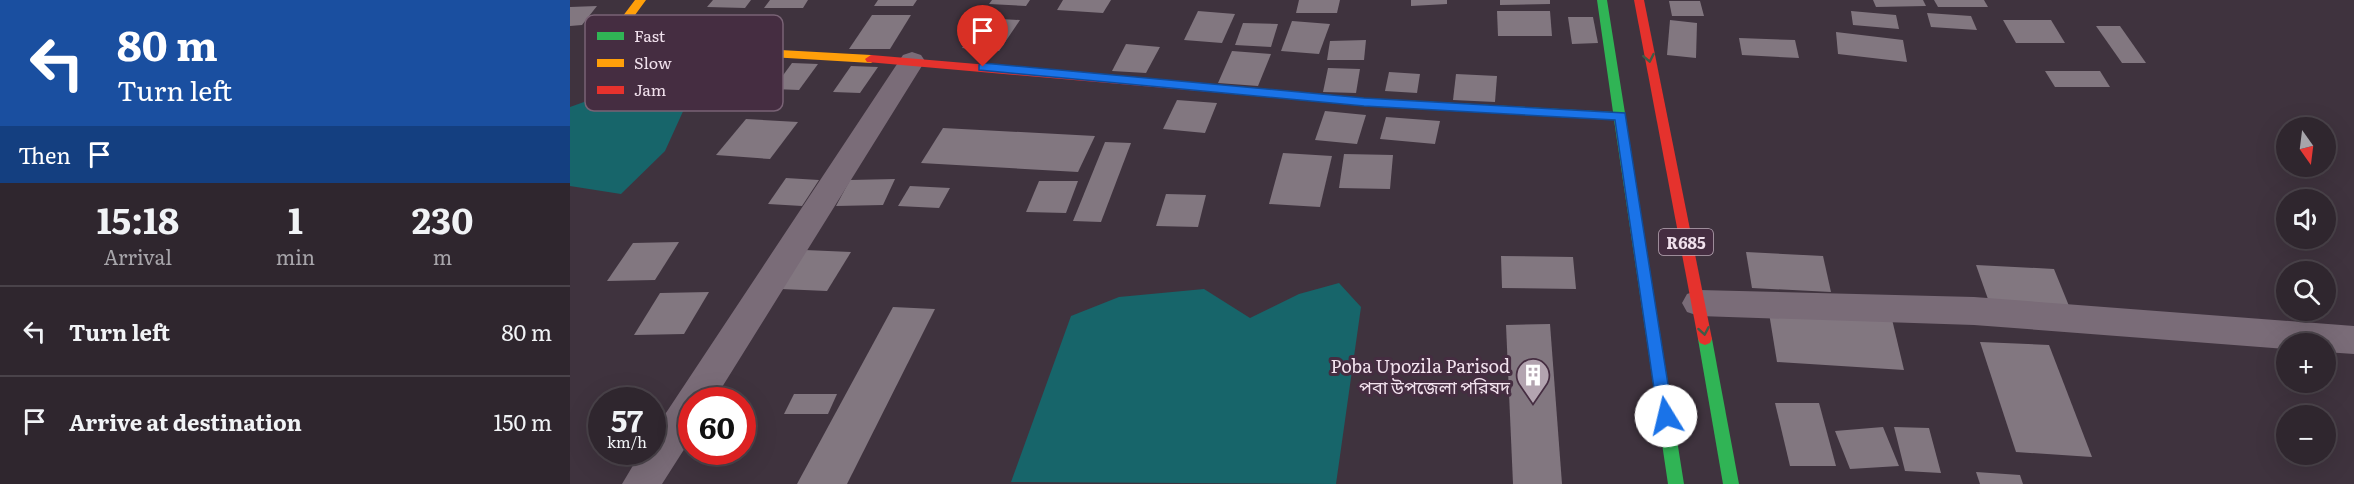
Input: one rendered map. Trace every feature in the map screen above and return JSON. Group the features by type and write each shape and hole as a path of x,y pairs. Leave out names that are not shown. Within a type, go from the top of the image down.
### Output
{"main road":[{"path":"630,15 641,0"},
{"name":"R685","path":"1602,0 1676,484"},
{"name":"R685","path":"1639,0 1699,303 1731,484"},
{"path":"783,54 912,61 1364,102 1620,116"}],"street":[{"path":"702,387 912,61"},
{"path":"1699,303 1974,311 2354,340"},
{"path":"641,484 678,427"}],"water":[{"path":"585,102 585,111 683,111 665,151 621,194 570,186 570,107"},
{"path":"1339,283 1361,307 1336,484 1011,482 1071,316 1119,297 1204,289 1250,318 1299,294"}],"building":[{"path":"713,0 751,0 745,8 707,7"},
{"path":"770,0 808,0 803,8 764,8"},
{"path":"878,0 917,0 913,6 874,6"},
{"path":"992,0 1030,0 1026,6 989,4"},
{"path":"1063,0 1111,0 1103,13 1057,10"},
{"path":"1299,0 1340,0 1337,13 1296,13"},
{"path":"1411,0 1447,0 1447,4 1411,6"},
{"path":"1500,0 1550,0 1550,4 1500,5"},
{"path":"1873,0 1923,0 1926,6 1876,7"},
{"path":"1934,0 1984,0 1988,7 1938,7"},
{"path":"1669,1 1700,1 1704,16 1672,16"},
{"path":"597,6 590,15 585,15 582,25 570,26 570,7"},
{"path":"1198,11 1235,14 1222,43 1184,40"},
{"path":"1497,11 1550,11 1552,36 1498,36"},
{"path":"1851,11 1896,15 1899,29 1853,25"},
{"path":"1927,13 1971,16 1977,30 1931,27"},
{"path":"872,15 911,15 890,49 849,49"},
{"path":"1568,17 1593,17 1598,43 1572,44"},
{"path":"983,18 1020,20 999,51 962,48"},
{"path":"1670,20 1697,23 1696,58 1667,55"},
{"path":"2003,20 2051,20 2065,43 2016,43"},
{"path":"1292,21 1330,24 1319,54 1281,51"},
{"path":"1243,23 1278,24 1271,47 1235,45"},
{"path":"2096,26 2120,26 2146,63 2122,63"},
{"path":"1836,32 1903,40 1907,62 1838,54"},
{"path":"1739,38 1795,40 1799,58 1742,55"},
{"path":"1366,40 1364,60 1327,60 1330,41"},
{"path":"1126,44 1160,47 1146,73 1112,71"},
{"path":"1232,51 1271,54 1258,86 1218,83"},
{"path":"792,63 818,64 799,90 783,89 783,75"},
{"path":"851,66 878,67 860,93 833,92"},
{"path":"1328,68 1360,69 1356,93 1323,92"},
{"path":"2045,71 2100,71 2110,87 2055,87"},
{"path":"1389,72 1420,74 1417,93 1385,91"},
{"path":"1456,74 1497,76 1495,102 1453,100"},
{"path":"1177,100 1217,103 1205,133 1163,129"},
{"path":"1325,111 1366,115 1357,144 1315,140"},
{"path":"1386,117 1440,121 1435,144 1380,139"},
{"path":"746,119 798,122 770,159 716,155"},
{"path":"943,128 1095,136 1078,172 921,163"},
{"path":"1105,142 1131,143 1101,222 1073,221"},
{"path":"1283,153 1332,156 1320,207 1269,204"},
{"path":"1344,154 1393,155 1390,189 1339,188"},
{"path":"786,178 819,180 802,206 768,204"},
{"path":"895,179 883,205 836,206 850,180"},
{"path":"1039,181 1078,181 1066,213 1026,212"},
{"path":"910,186 950,188 939,208 898,206"},
{"path":"1166,194 1206,195 1198,227 1156,226"},
{"path":"679,242 655,280 607,281 633,243"},
{"path":"805,250 851,252 827,291 781,289"},
{"path":"1746,252 1823,256 1831,292 1752,288"},
{"path":"1501,256 1573,257 1576,289 1502,288"},
{"path":"1976,265 2054,269 2069,306 1989,302"},
{"path":"709,292 684,334 634,335 660,293"},
{"path":"893,307 935,309 847,484 797,484"},
{"path":"1768,307 1891,315 1904,370 1777,362"},
{"name":"Poba Upozila Parisod পবা উপজেলা পরিষদ","path":"1550,324 1562,484 1513,484 1506,325"},
{"path":"1980,342 2049,345 2092,457 2016,452"},
{"path":"794,394 837,394 828,414 784,414"},
{"path":"1775,403 1819,403 1836,466 1790,466"},
{"path":"1883,427 1899,466 1850,469 1835,431"},
{"path":"1894,427 1929,428 1941,473 1905,471"},
{"path":"1976,472 2020,475 2023,484 1980,484"}],"traffic: fast":[{"path":"1602,0 1676,484"},
{"path":"1234,90 1364,102 1620,116"},
{"path":"1705,339 1731,484"}],"traffic: slow":[{"path":"630,15 641,0"},
{"path":"783,54 871,59"}],"traffic: jam":[{"path":"1639,0 1705,339"},
{"path":"871,59 1234,90"}],"place":[{"name":"Poba Upozila Parisod পবা উপজেলা পরিষদ","path":"1533,404"}],"route":[{"path":"983,67 1364,102 1620,116 1666,416"}]}
